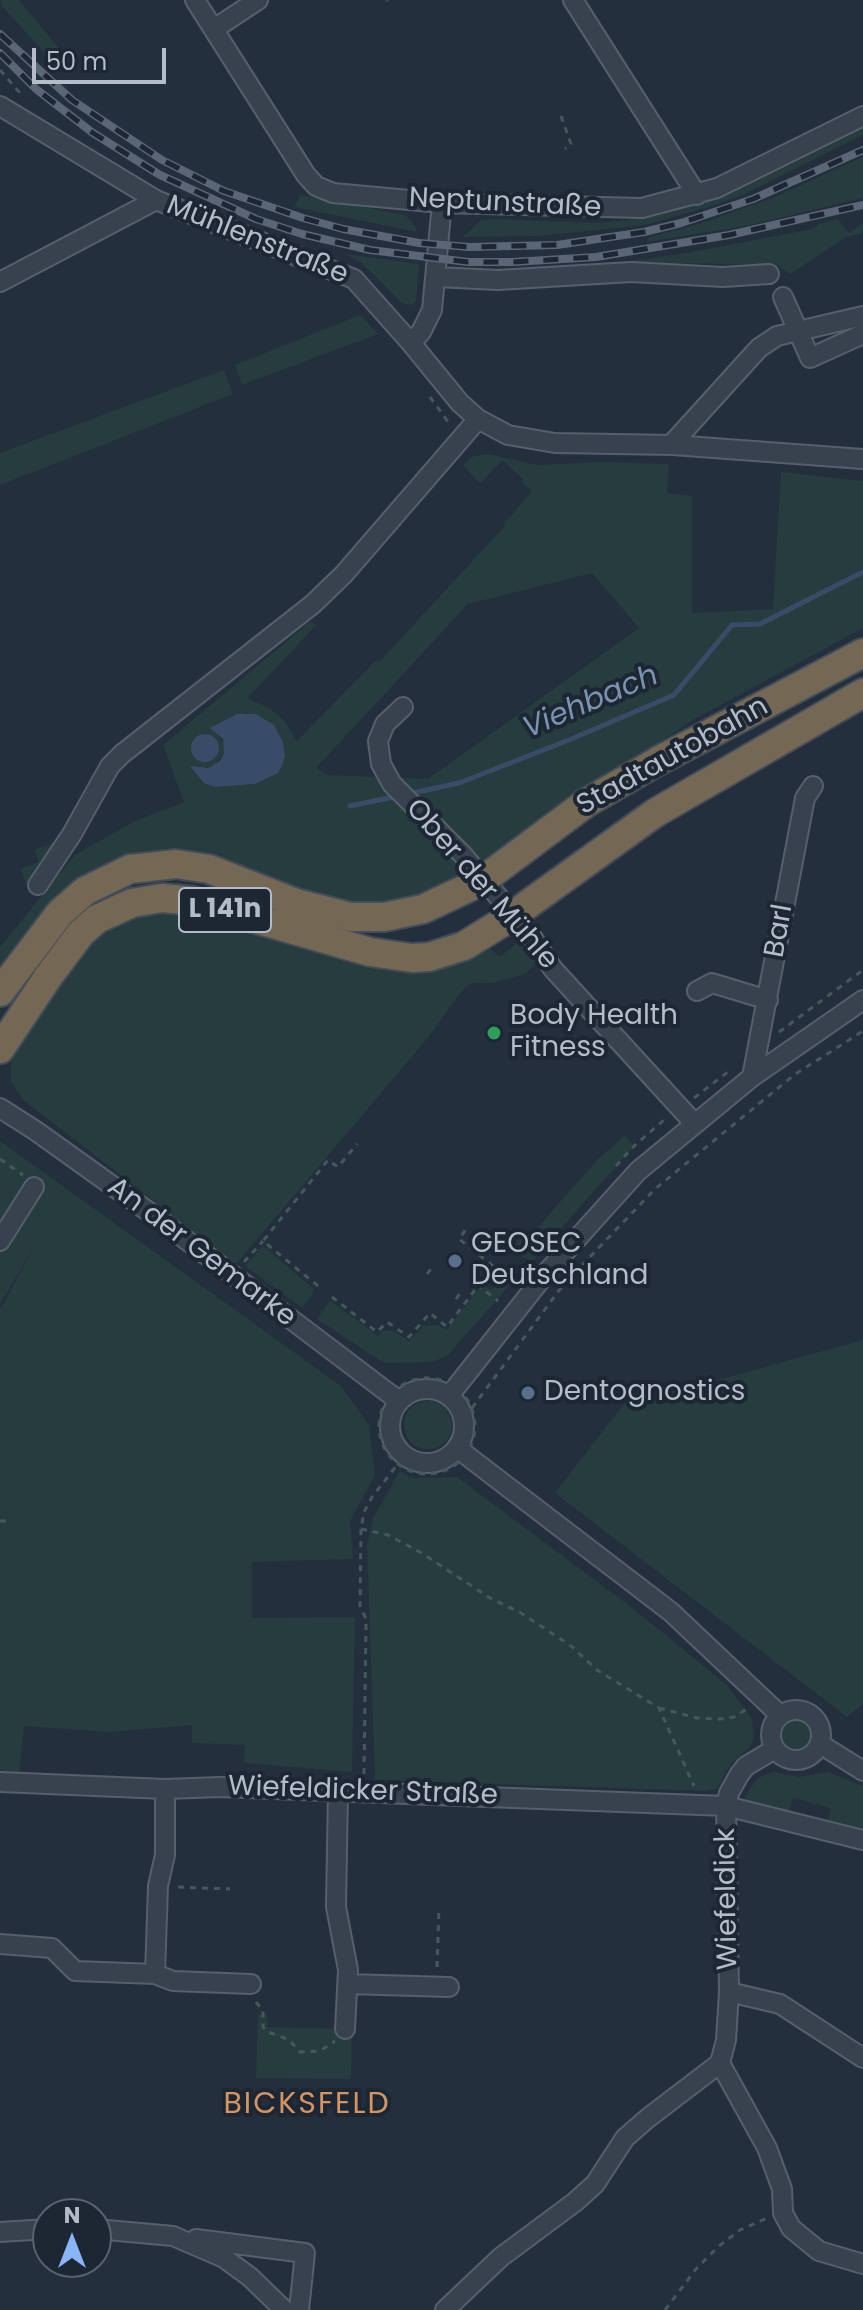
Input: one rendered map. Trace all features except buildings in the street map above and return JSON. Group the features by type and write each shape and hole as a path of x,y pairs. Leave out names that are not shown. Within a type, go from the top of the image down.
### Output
{"highway":[{"name":"Stadtautobahn","path":"28,958 50,926 76,899 100,882 146,866 176,864 209,869 296,903 351,917 404,915 440,903 485,878 598,796 863,653"},
{"name":"Stadtautobahn","path":"0,1049 81,933 97,919 132,903 162,898 193,901 370,952 412,958 429,957 464,946 513,915 655,813 863,693"},
{"path":"0,992 28,958"},
{"path":"0,1013 28,958"}],"street":[{"name":"Neptunstraße","path":"195,0 306,175 316,186 333,193 442,203 642,208 717,188 863,116"},
{"path":"214,29 258,0"},
{"path":"573,0 697,195"},
{"name":"Mühlenstraße","path":"0,106 156,200 246,238 347,275 362,285 460,403 478,419 508,435 530,440 671,445 863,459"},
{"path":"0,282 156,200"},
{"path":"411,343 429,320 442,203"},
{"path":"436,277 498,280 631,272 723,277 769,274"},
{"path":"783,297 810,358 863,334"},
{"path":"671,445 759,348 777,336 863,316"},
{"path":"38,885 72,834 110,766 313,604 344,574 478,419"},
{"name":"Ober der Mühle","path":"403,707 385,724 378,741 381,764 392,784 462,854 530,934 553,969 694,1123"},
{"name":"Barl","path":"752,1077 805,798 813,786"},
{"path":"697,991 712,983 768,1000"},
{"path":"452,1391 547,1272 638,1171 752,1077 863,1000"},
{"name":"An der Gemarke","path":"0,1108 156,1217 395,1397"},
{"path":"0,1241 34,1187"},
{"path":"452,1391 423,1389 395,1397 390,1426 400,1460 436,1463 462,1451"},
{"path":"452,1391 463,1417 462,1451"},
{"path":"462,1451 671,1612 780,1715"},
{"path":"800,1710 814,1717 822,1733 820,1744 804,1760 786,1758 775,1749 771,1733 780,1715 800,1710"},
{"path":"820,1744 863,1771"},
{"path":"726,1806 729,1793 746,1766 775,1749"},
{"name":"Wiefeldicker Straße","path":"0,1782 726,1806 863,1840"},
{"path":"155,1974 158,1886 165,1855 165,1789"},
{"path":"338,1791 336,1907 348,1970 345,2029"},
{"name":"Wiefeldick","path":"720,2063 726,2040 729,1992 726,1806"},
{"path":"0,1944 52,1948 75,1971 155,1974 173,1981 251,1984"},
{"path":"348,1984 443,1987"},
{"name":"Wiefeldick","path":"729,1992 780,2004 863,2058"},
{"path":"445,2310 501,2257 595,2184 625,2138 720,2063 767,2148 782,2189 783,2213 791,2228 819,2251 863,2264"},
{"path":"0,2232 32,2230"},
{"path":"112,2230 305,2253 299,2310"},
{"path":"173,2236 224,2258 250,2277 284,2310"}],"path":[{"path":"561,116 571,144 565,149"},
{"path":"423,387 445,419"},
{"path":"472,1408 563,1285 655,1189 794,1075 863,1031"},
{"path":"242,1265 328,1160 338,1167 357,1144"},
{"path":"0,1159 36,1184 34,1187"},
{"path":"332,1297 377,1332 387,1322 409,1337 430,1313 447,1327 493,1266 459,1239 466,1229"},
{"path":"263,1241 318,1286"},
{"path":"427,1274 431,1269"},
{"path":"477,1284 498,1301"},
{"path":"456,1299 461,1292"},
{"path":"427,1377 441,1379 452,1391 466,1396 472,1408 476,1424 474,1437 455,1465 441,1472 426,1474 410,1471 387,1452 380,1438 382,1407 395,1397 401,1385 427,1377"},
{"path":"364,1792 366,1619 360,1606 361,1529 364,1512 372,1497 400,1460"},
{"path":"0,1521 9,1521"},
{"path":"361,1529 388,1535 420,1552 490,1598 521,1613 571,1646 597,1670 659,1708 697,1718 720,1719 734,1717 763,1698"},
{"path":"659,1708 703,1805"},
{"path":"158,1886 230,1889"},
{"path":"439,1907 443,1987"},
{"path":"251,1984 250,1995 263,2011 263,2027 289,2040 300,2052 312,2053 327,2048 345,2029"},
{"path":"665,2310 696,2269 719,2246 740,2230 783,2213"}],"green space":[{"path":"0,0 19,0 66,57 56,65 2,6"},
{"path":"863,124 863,135 743,195 709,207 645,225 539,236 463,237 481,220 597,223 648,218 716,198"},
{"path":"863,157 863,198 746,226 646,242 650,237 699,224 775,197"},
{"path":"301,195 405,215 417,232 294,207"},
{"path":"838,219 849,233 863,223 863,233 846,237 790,274 777,265 624,262 813,229 819,224"},
{"path":"345,254 419,264 416,301 412,305 402,303 362,263"},
{"path":"360,315 378,334 242,385 235,365"},
{"path":"224,370 233,394 0,485 0,453"},
{"path":"489,454 537,465 600,462 669,464 667,493 692,496 692,613 773,609 781,472 863,481 863,628 691,721 484,864 407,903 338,905 220,859 152,854 0,977 0,947 75,855 133,822 184,802 163,745 311,621 316,625 247,699 268,707 285,721 296,742 376,660 379,662 505,526 532,491 502,460 480,484 463,465 474,456","holes":["592,573 639,628 428,779 326,775 316,768 468,604","246,713 265,718 278,773 255,784 215,787 191,766 204,769 216,764 224,753 225,746 215,730","205,733 214,737 219,745 216,758 207,762 191,749 193,740"]},
{"path":"55,842 58,846 37,877 26,883 20,869 39,862 35,850"},
{"path":"164,906 389,966 485,945 500,957 522,939 536,960 534,966 523,975 465,987 426,1040 236,1264 22,1099 11,1081 11,1054 62,970 115,919"},
{"path":"625,1135 634,1146 532,1261 509,1251 527,1231 532,1234 597,1160"},
{"path":"0,1141 341,1386 369,1425 375,1475 350,1521 353,1559 252,1562 252,1618 355,1617 352,1772 244,1763 245,1745 192,1743 192,1725 109,1732 24,1726 19,1774 0,1773 0,1310 34,1247 0,1304"},
{"path":"263,1246 315,1290 302,1308 245,1266"},
{"path":"506,1272 515,1279 448,1355 433,1362 384,1363 317,1319 330,1300 378,1336 383,1331 393,1330 409,1341 423,1326 438,1325 446,1330 483,1284 491,1290"},
{"path":"863,1340 863,1704 847,1717 555,1493 630,1396 689,1388"},
{"path":"428,1401 445,1408 452,1425 445,1442 428,1449 411,1442 404,1425 411,1408"},
{"path":"400,1471 412,1478 457,1477 631,1607 727,1685 752,1719 754,1739 749,1748 731,1764 717,1789 375,1780 367,1545 373,1518"},
{"path":"796,1718 807,1723 812,1734 807,1745 796,1750 785,1745 780,1734 785,1723"},
{"path":"773,1772 799,1777 828,1772 863,1786 863,1830 828,1820 831,1808 793,1798 789,1811 745,1802 747,1793 758,1778"},
{"path":"258,2014 267,2014 268,2027 352,2029 351,2079 256,2078"}],"water":[{"path":"237,714 256,714 274,725 283,742 285,755 282,766 278,773 255,784 215,787 204,783 190,766 208,768 220,761 224,753 223,739 210,728"},
{"path":"205,734 215,738 219,748 215,758 205,762 195,758 191,748 195,738"}],"waterway":[{"name":"Viehbach","path":"408,794 459,783 674,695 732,625 760,624 863,572"},
{"name":"Viehbach","path":"350,806 398,796"}],"railway":[{"path":"0,34 72,100 162,160 224,191 343,229 419,243 469,247 557,245 644,232 753,199 863,150"},
{"path":"0,53 36,89 93,133 160,175 256,219 302,234 370,250 468,262 596,257 729,235 863,205"}],"place":[{"name":"Body Health Fitness","path":"494,1033"},
{"name":"GEOSEC Deutschland","path":"455,1261"},
{"name":"Dentognostics","path":"528,1393"}],"district":[{"name":"BICKSFELD","path":"307,2105"}]}
